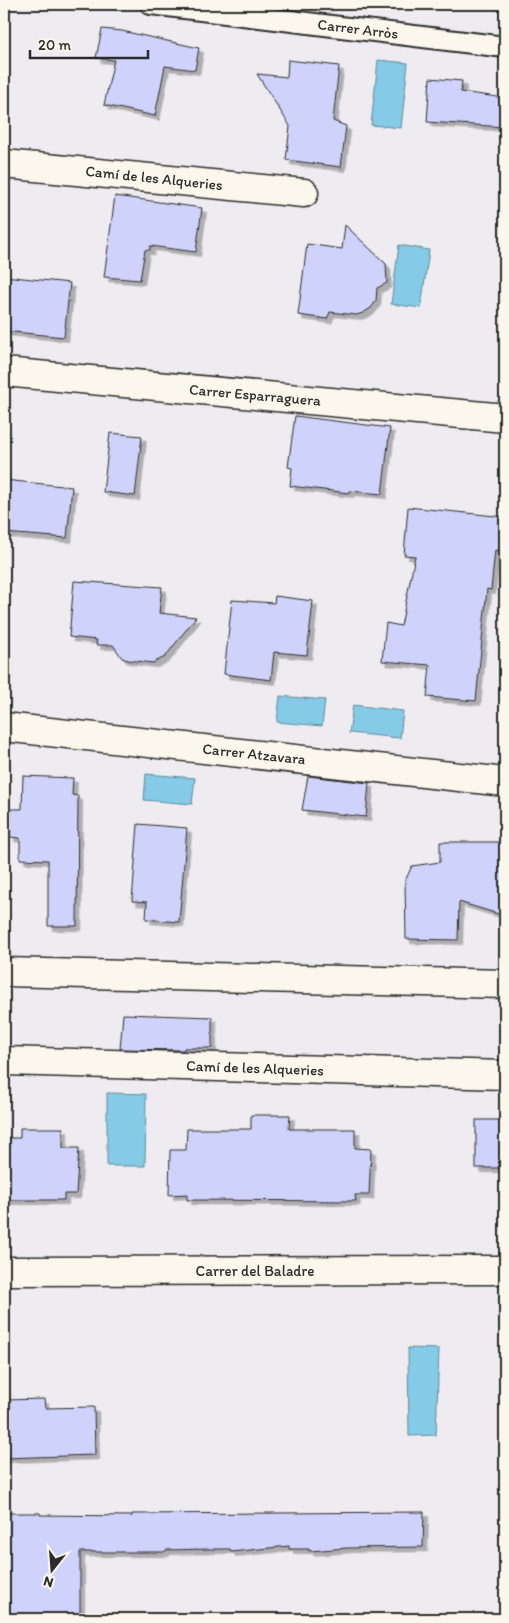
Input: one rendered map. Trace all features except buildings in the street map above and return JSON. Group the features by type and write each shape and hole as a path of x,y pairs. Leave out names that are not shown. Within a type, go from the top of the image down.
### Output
{"street":[{"name":"Camí de les Alqueries","path":"4,164 304,193"},
{"name":"Carrer Esparraguera","path":"4,372 505,418"},
{"name":"Carrer Atzavara","path":"4,727 505,782"},
{"path":"4,972 505,984"},
{"name":"Camí de les Alqueries","path":"4,1061 505,1075"},
{"name":"Carrer del Baladre","path":"4,1271 505,1270"}],"lane":[{"name":"Carrer Arròs","path":"151,4 505,47"}],"water":[{"path":"378,60 408,63 401,128 371,125"},
{"path":"399,245 429,250 421,308 391,304"},
{"path":"280,696 325,700 322,726 277,722"},
{"path":"353,705 403,711 400,738 349,733"},
{"path":"146,774 195,778 192,804 144,800"},
{"path":"107,1093 146,1094 145,1166 107,1166"},
{"path":"408,1348 439,1349 436,1435 409,1436"}]}
